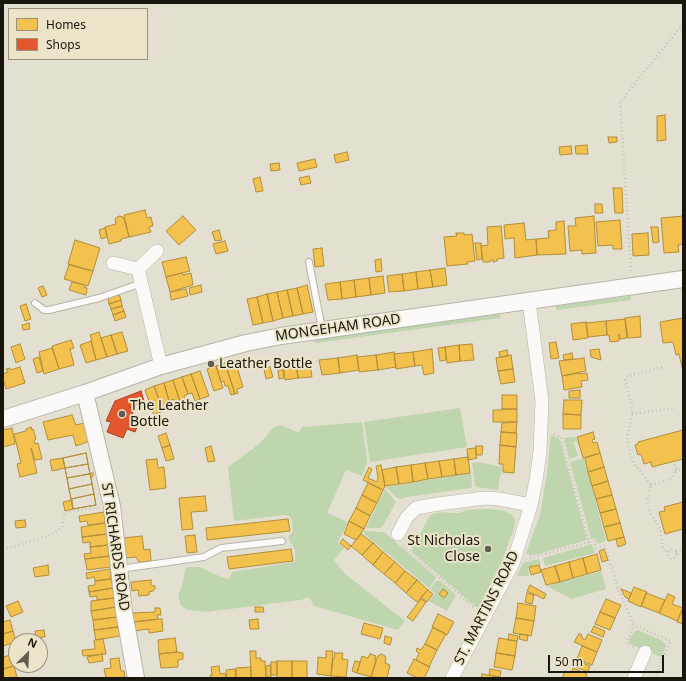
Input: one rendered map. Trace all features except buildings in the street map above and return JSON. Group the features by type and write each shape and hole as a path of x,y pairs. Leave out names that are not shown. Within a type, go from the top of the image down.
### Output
{"street":[{"path":"138,269 157,251"},
{"path":"113,263 138,269"},
{"path":"138,269 161,366"},
{"name":"MONGEHAM ROAD","path":"3,418 85,393 161,366 246,343 280,336 683,279"},
{"name":"ST. MARTINS ROAD","path":"452,678 513,563 531,505 539,459 542,401 529,300"},
{"name":"ST RICHARDS ROAD","path":"85,393 112,506 124,612 136,678"},
{"path":"400,539 407,516 416,508 485,498 531,505"},
{"path":"634,678 645,652"}],"lane":[{"path":"309,262 322,330"},
{"path":"35,303 44,310 50,310 99,298 142,283"},
{"path":"119,570 204,557 221,548 282,541"}],"path":[{"path":"632,286 620,102 683,24"},
{"path":"662,367 625,378 632,406 632,414 627,438 630,454 634,464 644,475 650,485 647,500 648,506 660,528 663,548 667,553 667,556 672,559 675,557 676,552"},
{"path":"632,414 675,408"},
{"path":"541,427 561,438 589,542"},
{"path":"650,485 670,479 675,471 674,462"},
{"path":"675,471 683,469"},
{"path":"3,550 53,534 62,527 65,512 112,506"},
{"path":"400,539 484,617"},
{"path":"513,563 594,541 596,548 605,546 618,589 634,625"},
{"path":"667,553 671,549 676,552 683,550"},
{"path":"655,678 662,660"}],"green space":[{"path":"631,296 631,300 557,310 555,306"},
{"path":"501,314 500,318 315,343 314,339"},
{"path":"460,408 467,447 370,462 364,422"},
{"path":"362,422 367,460 366,466 362,476 346,470 327,513 348,522 338,542 344,548 334,560 344,573 405,621 398,630 314,606 309,597 301,600 206,612 188,610 181,606 178,595 186,567 200,567 221,577 229,579 232,572 295,562 295,550 288,538 293,531 292,521 289,516 284,515 234,521 228,467 259,444 274,427 281,425 299,433 302,427"},
{"path":"551,434 560,440 587,540 531,556 526,553 540,515 547,474"},
{"path":"576,437 577,441 573,442 578,456 569,459 564,438"},
{"path":"584,458 606,541 597,544 595,538 591,539 570,462"},
{"path":"478,462 502,467 498,490 476,487 472,463"},
{"path":"471,473 471,488 400,499 386,487"},
{"path":"385,489 396,502 383,526 380,528 366,528"},
{"path":"477,509 505,511 512,515 515,519 515,525 503,559 479,607 476,607 411,551 432,514 443,512 460,513 467,510"},
{"path":"364,531 384,532 436,577 429,588 364,534"},
{"path":"592,544 595,553 545,566 543,558"},
{"path":"539,559 541,564 528,567 529,576 517,576 523,563"},
{"path":"601,571 606,589 571,599 547,586"},
{"path":"436,581 440,581 456,595 447,611 429,601 435,594 430,589"},
{"path":"638,630 663,641 666,646 661,657 628,643 633,633"}],"place":[{"name":"Leather Bottle","path":"211,364"},
{"name":"The Leather Bottle","path":"122,414"},
{"name":"St Nicholas Close","path":"488,549"}]}
